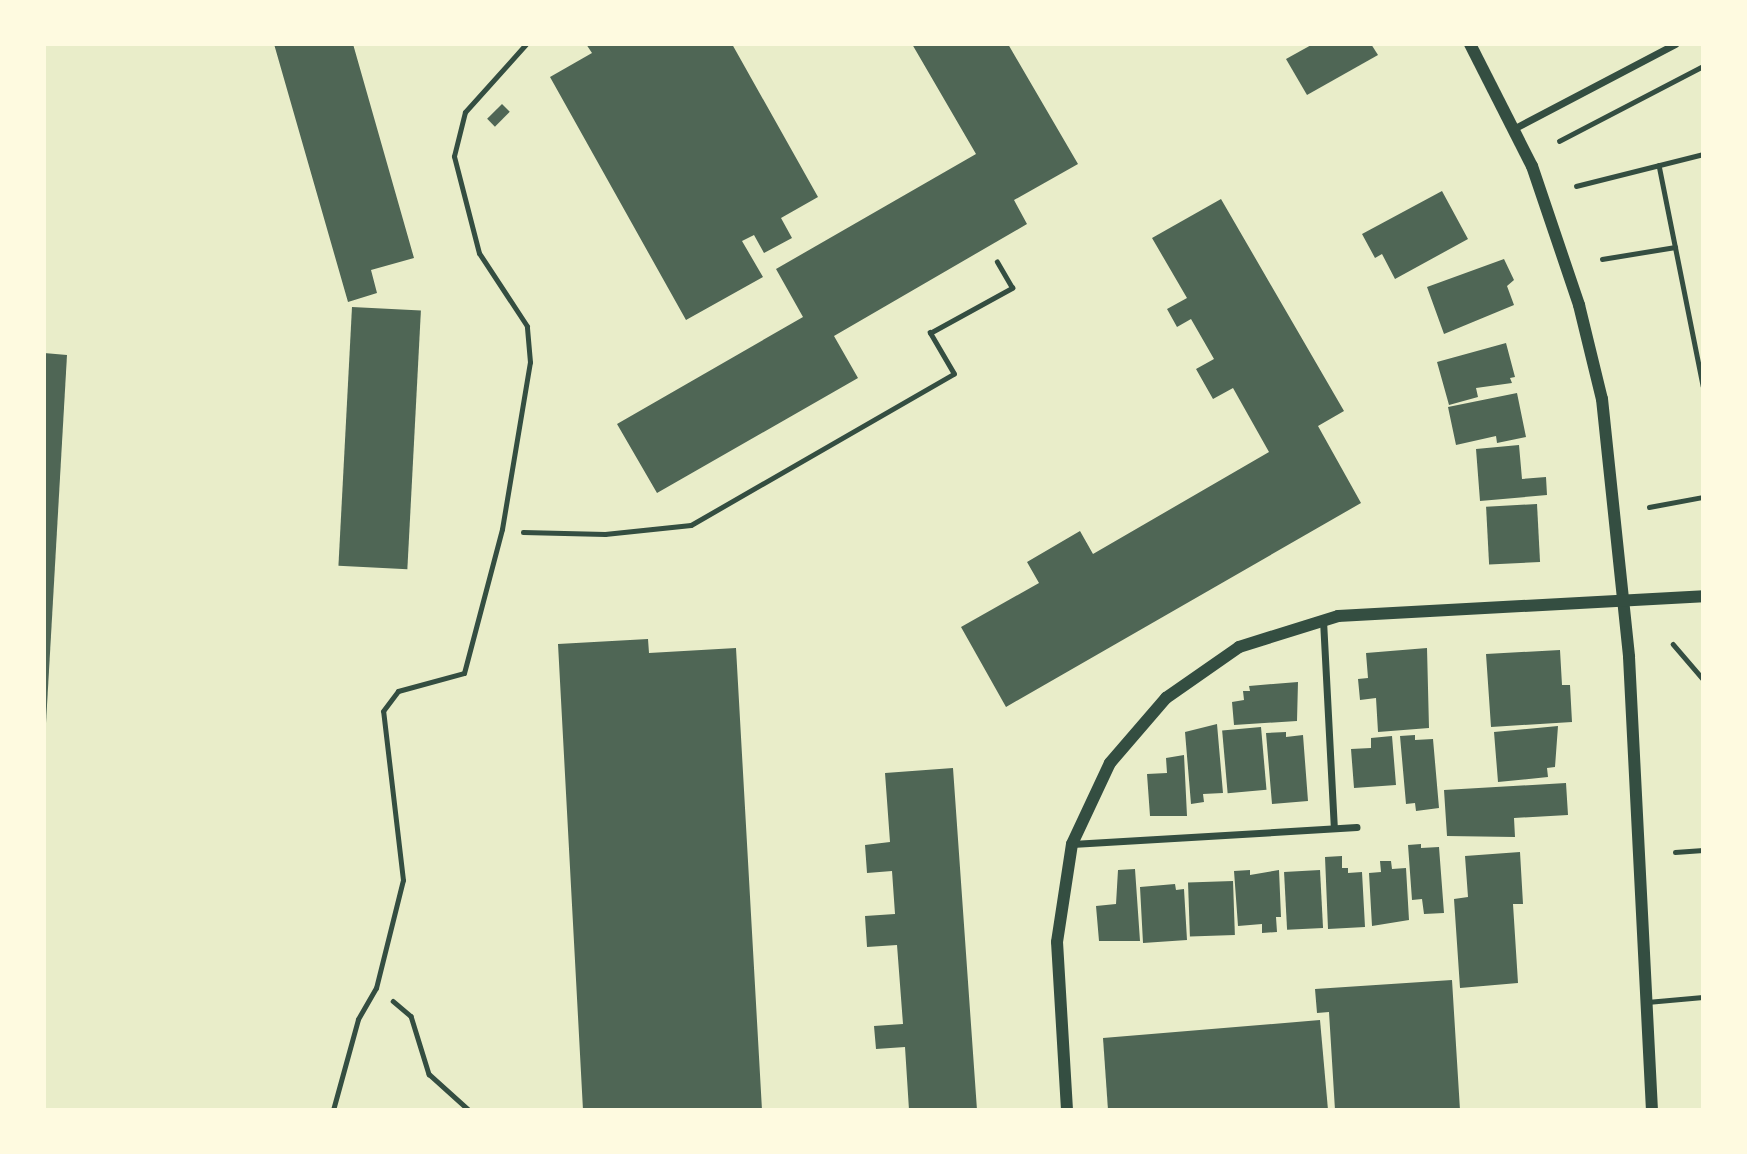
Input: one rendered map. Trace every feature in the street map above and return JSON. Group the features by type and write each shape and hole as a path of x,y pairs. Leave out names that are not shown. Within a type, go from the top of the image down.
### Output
{"street":[{"path":"1470,44 1515,128 1579,305 1602,399 1623,598 1652,1110"},
{"path":"1515,128 1675,44"},
{"path":"1067,1110 1057,942 1072,844 1110,763 1166,698 1239,647 1323,620 1623,598 1703,596"},
{"path":"1323,620 1334,828"},
{"path":"1072,844 1356,827"}],"lane":[{"path":"333,1110 358,1019 376,988 403,880 383,711 398,691 464,673 502,530 530,362 527,326 479,253 454,156 465,112 526,44"},
{"path":"1646,1002 1703,997"}],"path":[{"path":"1559,141 1703,66"},
{"path":"1576,186 1703,154"},
{"path":"1659,165 1703,386"},
{"path":"1602,259 1675,247"},
{"path":"502,530 605,534 691,525 954,374 930,333 1012,288 997,262"},
{"path":"1649,507 1703,497"},
{"path":"1673,644 1703,678"},
{"path":"1675,852 1703,850"},
{"path":"376,988 411,1016 429,1074 470,1110"}],"building":[{"path":"274,44 353,44 414,258 371,270 377,293 348,302"},
{"path":"586,44 732,44 818,197 781,218 792,238 764,253 754,235 742,241 763,277 686,320 550,77 592,53"},
{"path":"912,44 1008,44 1078,164 1014,200 1027,224 834,336 858,378 657,493 617,424 803,317 776,269 976,154"},
{"path":"1313,44 1371,44 1378,55 1307,95 1286,59"},
{"path":"502,104 510,112 495,127 487,119"},
{"path":"1442,191 1468,239 1395,279 1382,254 1375,258 1362,234"},
{"path":"1221,199 1344,411 1318,426 1361,503 1006,707 961,627 1039,583 1027,562 1080,531 1093,554 1269,452 1233,388 1213,399 1196,369 1214,359 1191,319 1177,327 1167,309 1187,298 1152,238"},
{"path":"1504,259 1514,280 1507,286 1514,305 1444,334 1427,287"},
{"path":"352,307 421,311 407,569 338,566"},
{"path":"1506,343 1515,377 1510,378 1512,383 1476,388 1478,397 1449,405 1437,362"},
{"path":"44,353 67,355 46,723 44,722"},
{"path":"1517,393 1526,437 1497,443 1496,436 1456,445 1448,407"},
{"path":"1519,445 1522,479 1546,477 1547,495 1480,501 1476,449"},
{"path":"1537,504 1540,562 1489,565 1486,507"},
{"path":"648,639 649,653 736,648 762,1110 583,1110 558,644"},
{"path":"1427,648 1429,728 1378,732 1376,698 1360,700 1358,679 1368,678 1366,653"},
{"path":"1560,650 1562,685 1570,685 1572,722 1491,727 1486,654"},
{"path":"1298,682 1297,721 1234,725 1232,702 1244,700 1243,691 1250,691 1249,686"},
{"path":"1217,724 1223,793 1203,794 1204,802 1191,804 1185,732"},
{"path":"1558,726 1555,767 1547,768 1548,777 1498,782 1494,732"},
{"path":"1261,727 1266,790 1228,793 1222,730"},
{"path":"1286,732 1286,737 1303,735 1308,801 1272,804 1266,733"},
{"path":"1415,735 1415,740 1433,739 1439,808 1416,811 1415,803 1406,804 1400,736"},
{"path":"1392,736 1396,785 1354,788 1351,749 1371,748 1371,738"},
{"path":"1184,755 1187,816 1150,816 1147,774 1167,773 1166,758"},
{"path":"953,768 977,1110 909,1110 905,1047 876,1049 874,1026 903,1024 897,945 867,947 865,916 895,914 892,871 867,873 865,845 890,842 885,773"},
{"path":"1566,783 1568,815 1514,818 1515,837 1447,836 1444,790"},
{"path":"1421,844 1421,848 1439,847 1444,913 1424,914 1422,899 1412,900 1408,845"},
{"path":"1520,852 1523,904 1513,904 1518,983 1460,988 1454,899 1468,897 1465,856"},
{"path":"1342,856 1342,868 1348,868 1348,873 1362,872 1365,927 1328,929 1325,857"},
{"path":"1380,861 1391,861 1392,869 1406,868 1409,920 1372,926 1369,873 1381,872"},
{"path":"1135,869 1140,941 1099,941 1096,906 1116,904 1118,870"},
{"path":"1250,870 1250,875 1279,870 1281,917 1276,917 1277,932 1262,933 1262,924 1238,926 1234,871"},
{"path":"1320,870 1323,928 1287,930 1284,872"},
{"path":"1233,881 1235,935 1190,937 1188,883"},
{"path":"1175,884 1176,890 1184,889 1187,940 1143,943 1140,887"},
{"path":"1452,980 1460,1110 1335,1110 1329,1012 1317,1013 1315,989"},
{"path":"1320,1020 1328,1110 1108,1110 1103,1038"}]}
